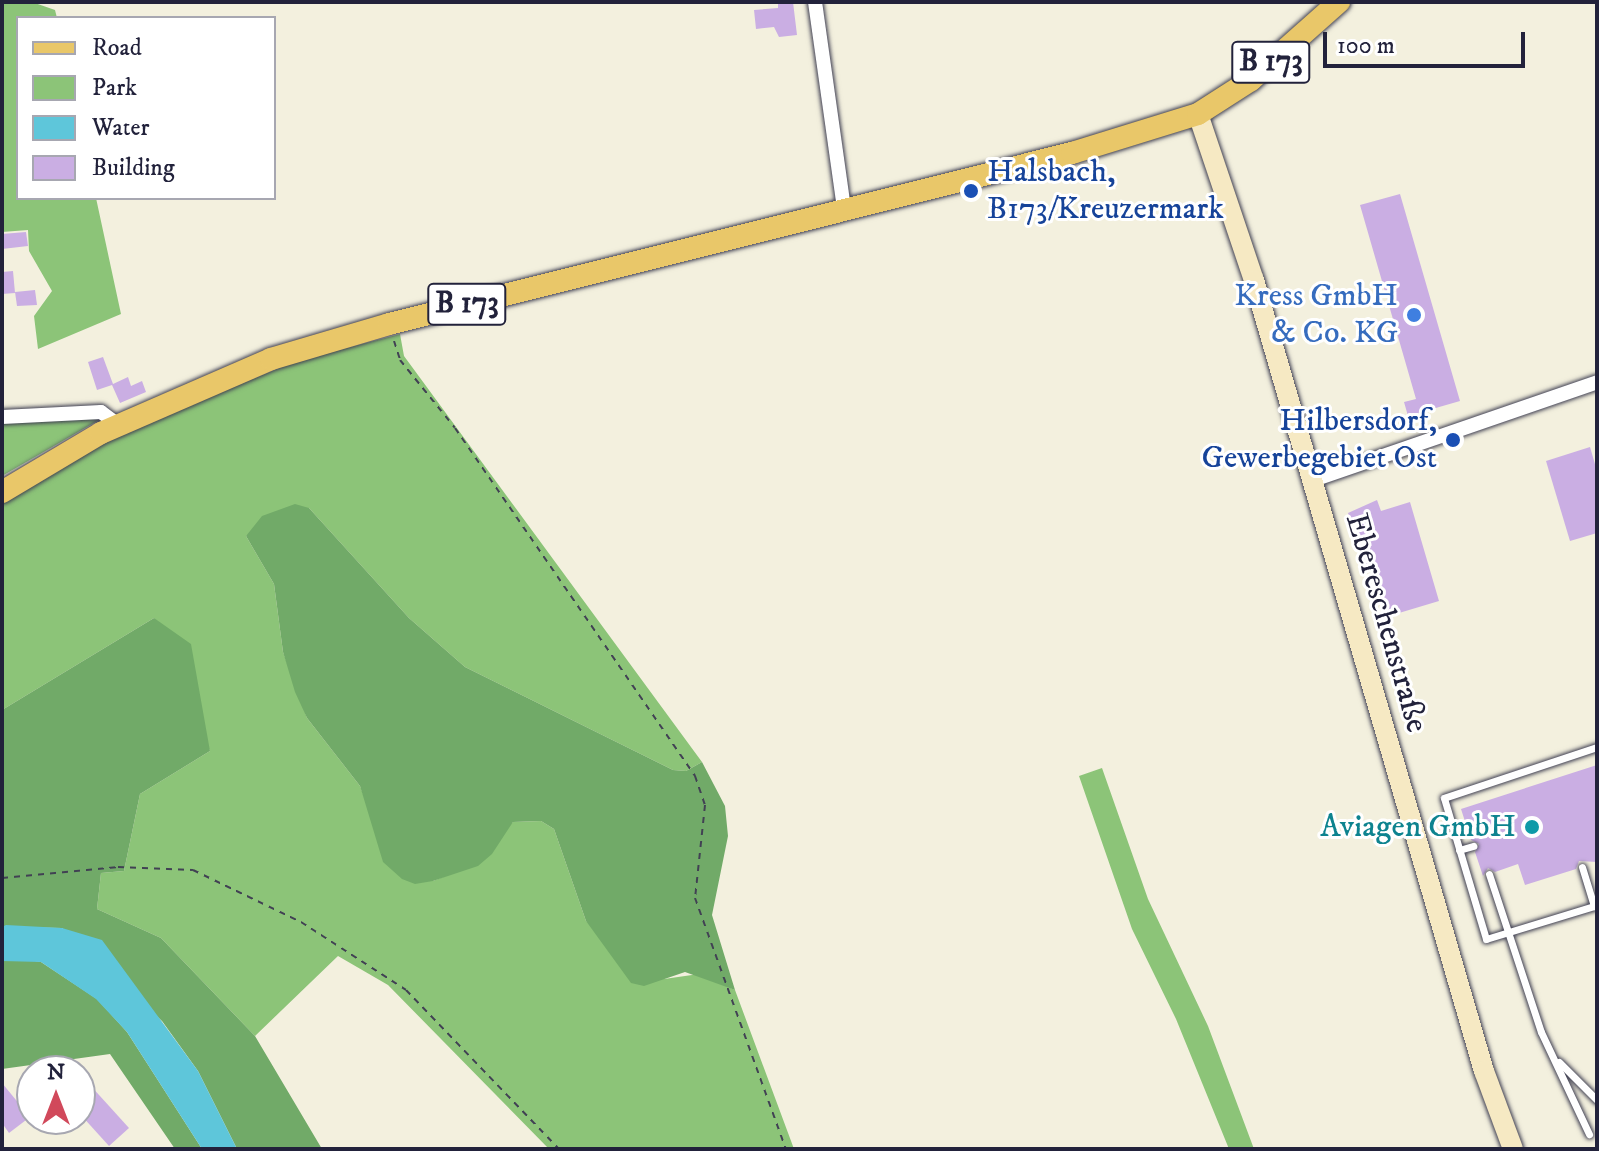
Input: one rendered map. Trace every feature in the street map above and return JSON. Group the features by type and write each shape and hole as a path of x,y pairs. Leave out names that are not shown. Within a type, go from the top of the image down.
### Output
{"main road":[{"name":"B 173","path":"2,492 118,425 271,359 389,324 1072,153 1198,114 1251,80 1339,2"}],"street":[{"path":"815,2 844,208"},
{"name":"Ebereschenstraße","path":"1198,114 1313,480 1484,1071 1513,1149"},
{"path":"1313,480 1597,382"},
{"path":"2,417 101,412 118,425"}],"lane":[{"path":"1582,867 1595,905 1486,939 1444,798 1597,747"},
{"path":"1459,850 1473,846"},
{"path":"1489,874 1554,1058 1589,1134"},
{"path":"1554,1058 1597,1100"}],"path":[{"path":"389,324 400,360 455,428 702,789 704,829 695,898 786,1149"},
{"path":"2,878 118,867 193,870 301,922 406,990 559,1149"}],"green space":[{"path":"2,2 32,2 55,10 56,16 16,16 16,200 96,200 121,314 38,349 34,316 52,291 29,251 28,230 2,232"},
{"path":"400,334 404,356 702,762 686,771 673,770 465,667 409,618 309,508 246,536 274,584 283,652 307,718 360,786 371,815 433,881 453,873 513,822 541,821 554,829 586,921 664,979 699,974 735,990 794,1149 549,1149 388,985 338,956 255,1036 161,938 97,909 101,873 124,871 140,794 210,751 154,618 2,710 2,503 126,431 294,362"},
{"path":"76,417 99,420 2,476 2,421"},
{"path":"295,504 309,508 409,618 465,667 673,770 686,771 702,762 725,806 728,836 712,915 735,990 685,972 644,986 631,983 586,921 554,829 541,821 513,822 492,854 478,866 433,881 415,884 402,879 383,862 360,786 307,718 295,692 283,652 274,584 246,536 262,516"},
{"path":"154,618 191,644 210,751 140,794 124,871 101,873 97,909 161,938 255,1036 322,1149 237,1149 198,1071 162,1021 62,928 2,927 2,710"},
{"path":"1102,768 1148,899 1208,1026 1254,1149 1229,1149 1176,1019 1132,929 1079,776"},
{"path":"16,958 41,962 97,999 127,1032 202,1149 175,1149 110,1054 16,1055 16,1067 2,1069 2,961"}],"water":[{"path":"2,927 62,928 102,940 198,1071 237,1149 202,1149 127,1032 96,999 41,962 2,961"}],"building":[{"path":"778,2 793,2 797,35 779,37 774,27 756,29 754,10 778,8"},
{"name":"Kress GmbH & Co. KG","path":"1400,194 1460,401 1408,416 1404,402 1416,399 1360,205"},
{"path":"26,232 28,246 2,249 2,234"},
{"path":"13,271 15,293 2,294 2,272"},
{"path":"35,290 37,305 17,306 15,292"},
{"path":"103,357 113,384 128,377 131,386 142,381 146,392 120,403 112,385 97,390 88,362"},
{"path":"1590,447 1597,471 1597,533 1570,541 1546,461"},
{"path":"1377,500 1381,511 1410,502 1439,601 1389,616 1374,567 1364,569 1348,513"},
{"name":"Aviagen GmbH","path":"1597,765 1597,862 1579,861 1576,869 1525,885 1518,864 1495,872 1488,868 1483,876 1475,852 1479,844 1471,840 1461,809"},
{"path":"2,1083 16,1100 16,1128 9,1133 2,1123"},
{"path":"96,1092 129,1128 109,1146 96,1132"}],"place":[{"name":"Halsbach, B173/Kreuzermark","path":"971,191"},
{"name":"Kress GmbH & Co. KG","path":"1414,315"},
{"name":"Hilbersdorf, Gewerbegebiet Ost","path":"1453,440"},
{"name":"Aviagen GmbH","path":"1532,827"}]}
